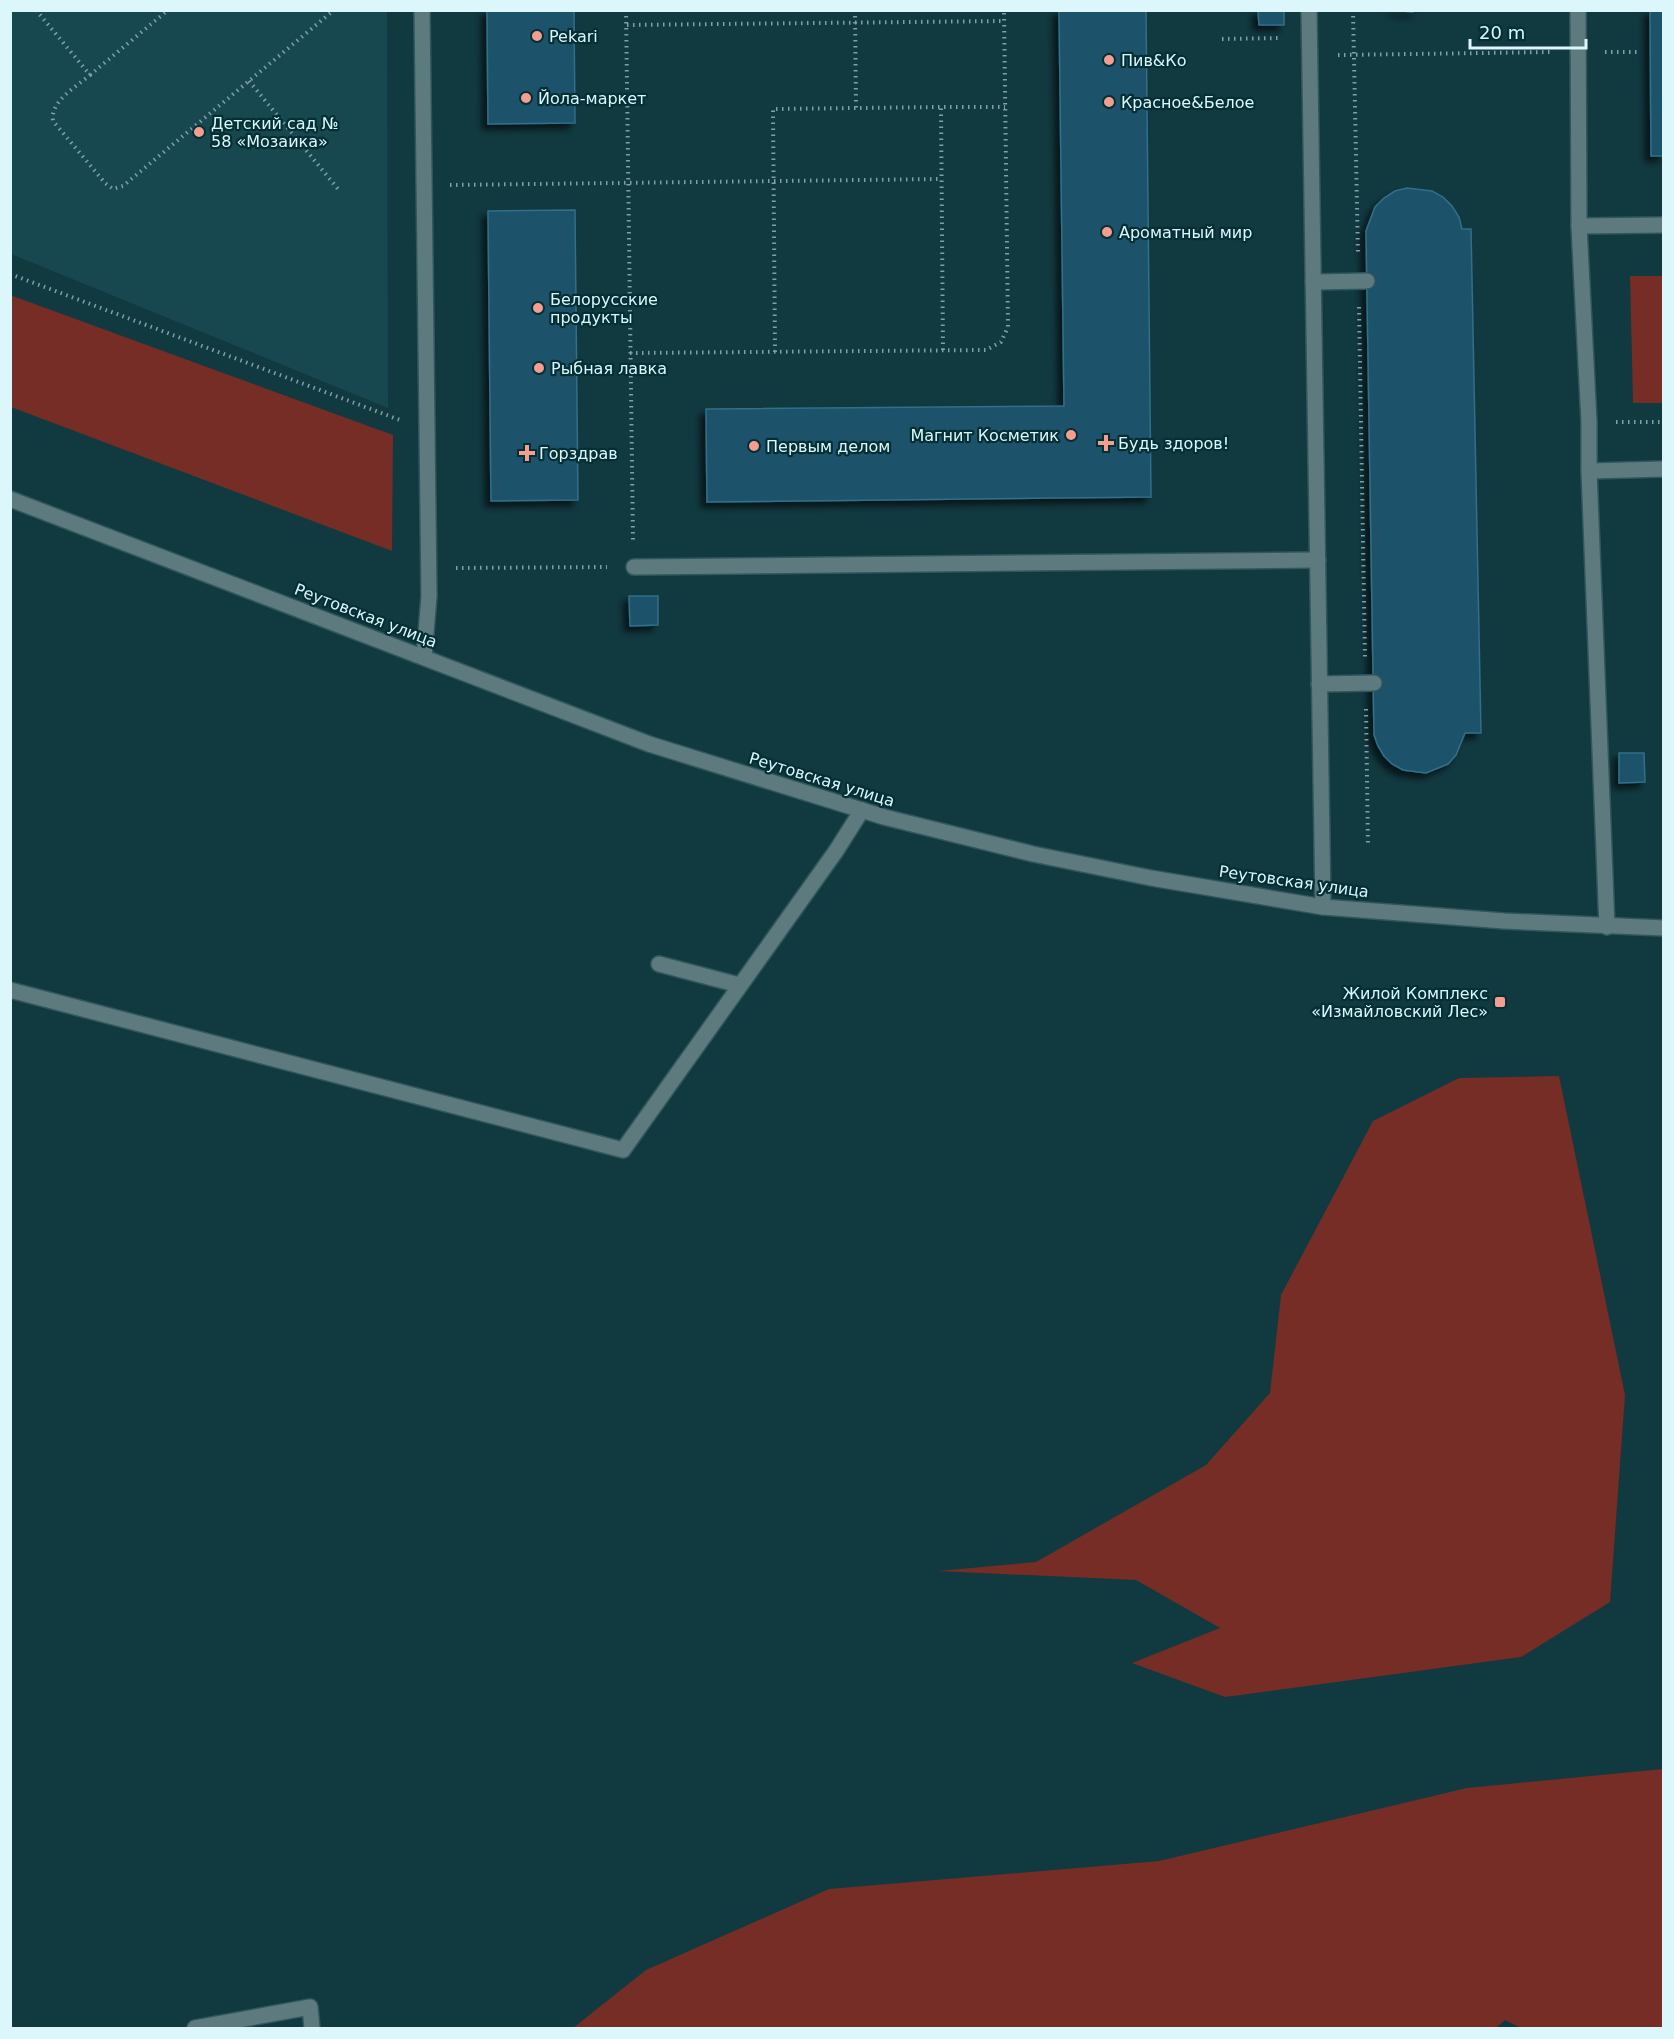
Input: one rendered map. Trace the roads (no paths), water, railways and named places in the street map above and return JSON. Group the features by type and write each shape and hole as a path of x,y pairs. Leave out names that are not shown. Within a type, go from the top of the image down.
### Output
{"street":[{"path":"422,10 429,596 424,657"},
{"path":"1309,10 1323,907"},
{"path":"1578,10 1579,226 1590,422 1589,471 1607,927"},
{"path":"1579,226 1664,225"},
{"path":"1313,282 1363,281"},
{"path":"1589,471 1664,469"},
{"name":"Реутовская улица","path":"10,500 649,744 862,810 1033,854 1151,878 1323,907 1607,927 1664,928"},
{"path":"634,567 1317,560"},
{"path":"1319,684 1369,683"},
{"path":"10,990 622,1150 836,850 862,810"},
{"path":"659,964 740,986"},
{"path":"195,2028 310,2007 312,2028"}],"place":[{"name":"Pekari","path":"537,36"},
{"name":"Пив&Ко","path":"1109,60"},
{"name":"Йола-маркет","path":"526,98"},
{"name":"Красное&Белое","path":"1109,102"},
{"name":"Детский сад № 58 «Мозаика»","path":"199,132"},
{"name":"Ароматный мир","path":"1107,232"},
{"name":"Белорусские продукты","path":"538,308"},
{"name":"Рыбная лавка","path":"539,368"},
{"name":"Магнит Косметик","path":"1071,435"},
{"name":"Будь здоров!","path":"1106,443"},
{"name":"Первым делом","path":"754,446"},
{"name":"Горздрав","path":"527,453"},
{"name":"Жилой Комплекс «Измайловский Лес»","path":"1500,1002"}]}
